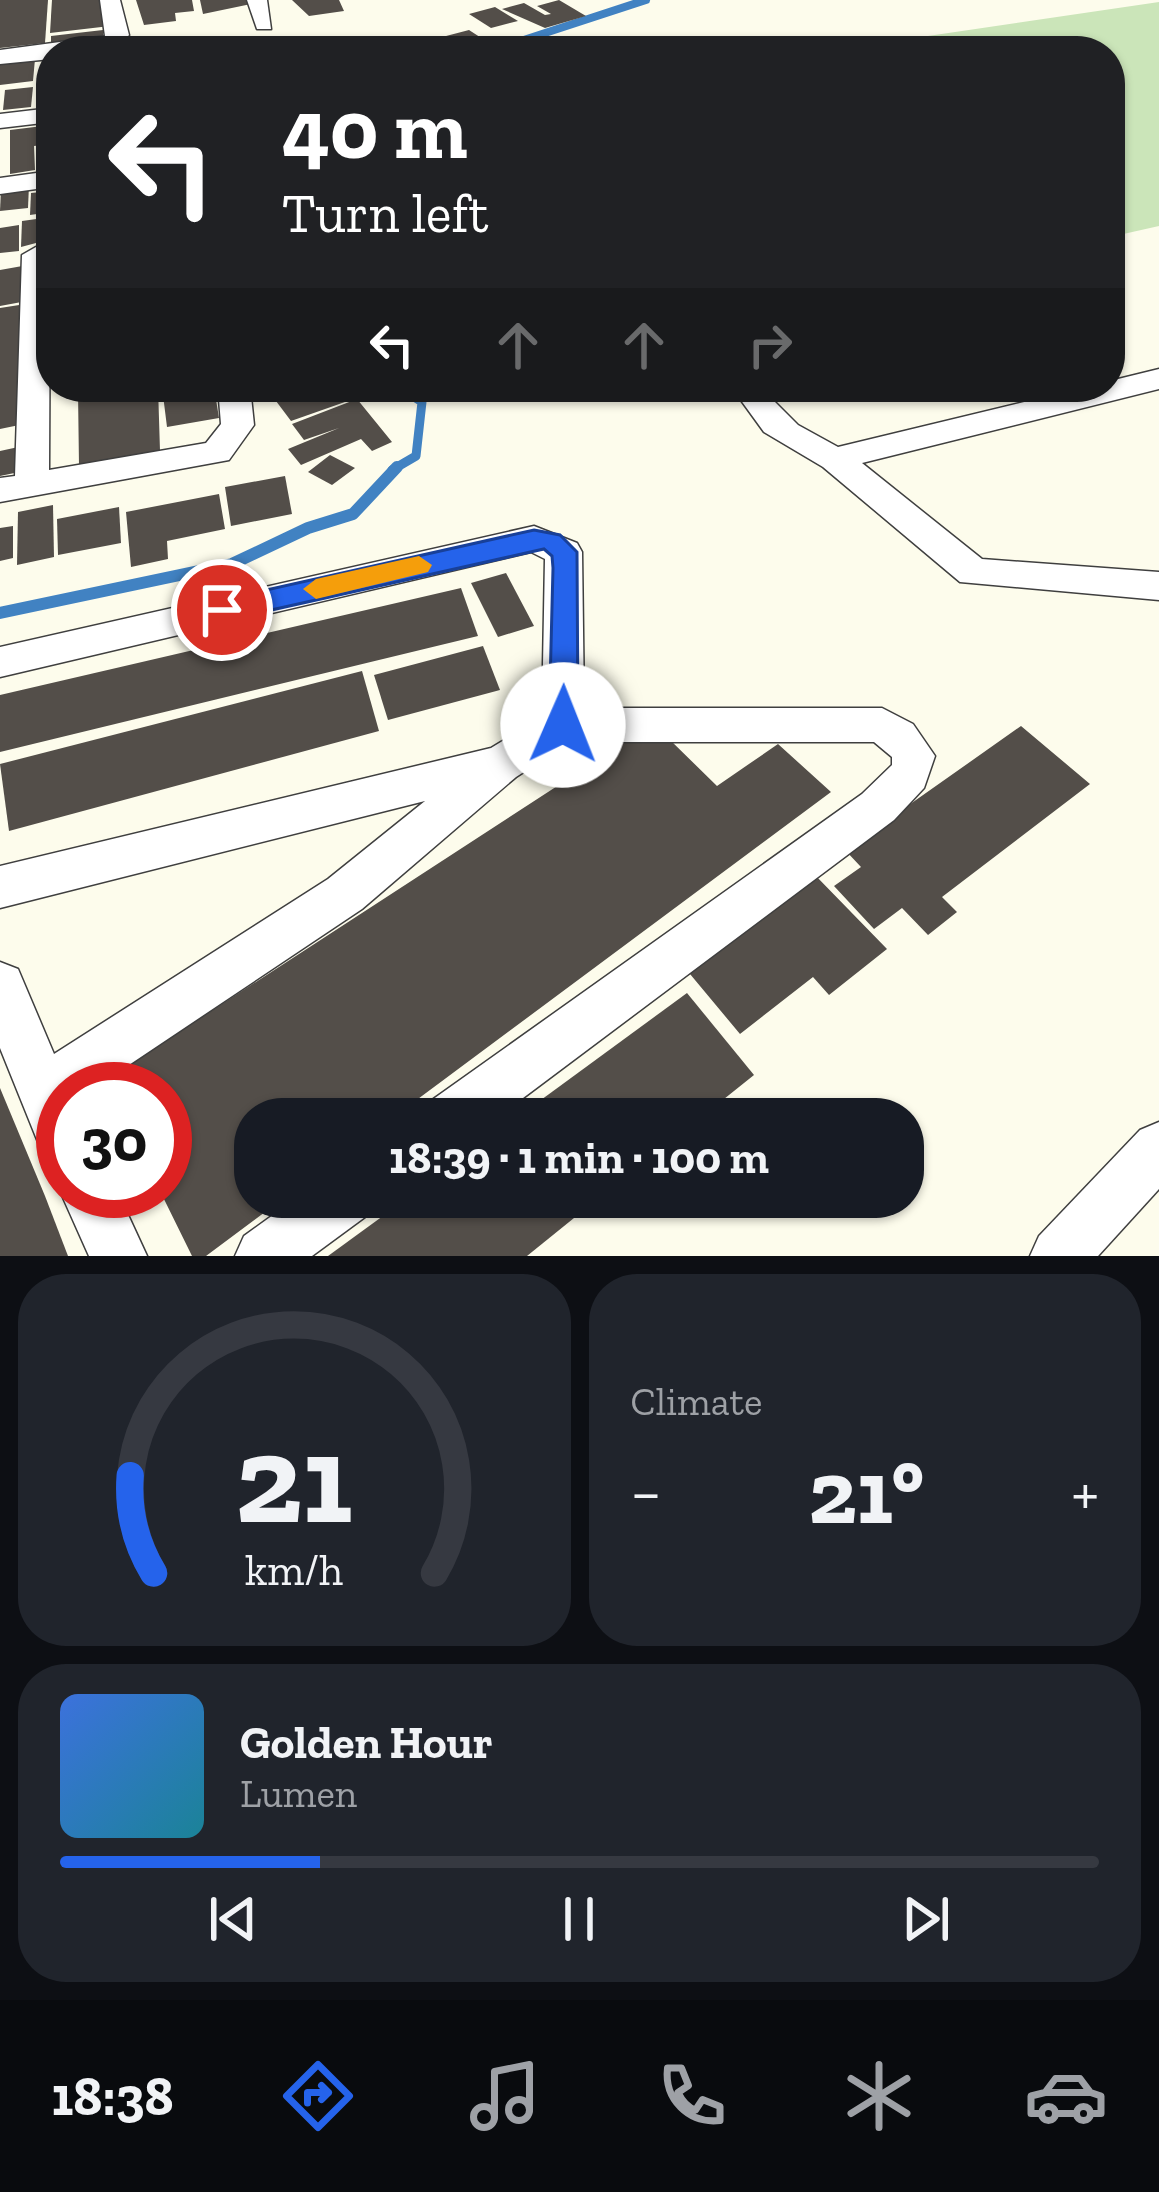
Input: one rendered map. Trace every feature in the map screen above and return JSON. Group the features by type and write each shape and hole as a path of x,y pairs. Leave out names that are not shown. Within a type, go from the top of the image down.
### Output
{"street":[{"path":"110,0 117,36"},
{"path":"256,0 264,26"},
{"path":"0,57 36,53"},
{"path":"0,121 36,117"},
{"path":"0,186 36,181"},
{"path":"0,262 36,255"},
{"path":"36,321 16,487 194,460 217,452 238,424 235,402"},
{"path":"1125,387 1159,379"},
{"path":"756,402 760,412 796,441 835,459 973,572 1159,586"},
{"path":"835,459 1066,402"},
{"path":"0,662 534,539 564,552 563,725"},
{"path":"123,1062 345,895 502,764 563,725 882,725 906,739 915,759 912,776 878,807 481,1098"},
{"path":"0,887 502,764"},
{"path":"0,986 36,1075"},
{"path":"1059,1256 1159,1149"},
{"path":"100,1218 118,1256"},
{"path":"264,1256 316,1218"}],"green space":[{"path":"1159,2 1159,226 1125,234 1125,36 928,36"}],"building":[{"path":"0,0 48,0 45,36 36,36 36,44 0,48"},
{"path":"52,0 104,0 110,26 50,33"},
{"path":"136,0 192,0 194,11 175,13 176,21 144,25"},
{"path":"200,0 249,0 251,4 203,14"},
{"path":"292,0 339,0 344,11 309,16"},
{"path":"559,0 586,16 545,28 502,9 524,3 545,15 551,14 537,6"},
{"path":"495,7 518,21 491,28 469,14"},
{"path":"103,30 103,36 51,36"},
{"path":"469,30 478,36 446,36"},
{"path":"35,59 33,81 0,85 0,63"},
{"path":"33,87 31,107 3,110 5,90"},
{"path":"36,127 35,170 10,174 10,130"},
{"path":"29,185 28,208 0,211 1,189"},
{"path":"36,192 36,214 30,215 31,193"},
{"path":"36,219 36,243 21,247 22,221"},
{"path":"19,225 19,251 0,253 0,228"},
{"path":"28,265 27,301 0,306 0,270"},
{"path":"32,303 29,423 0,429 0,308"},
{"path":"78,402 158,402 160,451 79,466"},
{"path":"164,402 216,402 219,418 167,427"},
{"path":"277,402 345,402 291,421"},
{"path":"359,402 392,442 372,451 361,439 301,465 288,449 339,428 304,440 292,424"},
{"path":"23,446 24,471 0,476 0,451"},
{"path":"330,455 355,468 332,485 308,472"},
{"path":"285,476 292,514 231,526 225,487"},
{"path":"219,494 225,529 167,541 168,559 131,567 126,512"},
{"path":"53,505 54,557 17,565 18,512"},
{"path":"119,507 121,543 58,555 57,519"},
{"path":"13,526 13,558 0,561 0,528"},
{"path":"506,573 534,626 498,637 471,583"},
{"path":"461,588 478,636 0,752 0,695"},
{"path":"483,646 500,690 388,720 374,675"},
{"path":"362,671 379,731 9,831 0,764"},
{"path":"1021,726 1090,784 942,897 957,912 928,935 902,908 874,929 834,886 861,867 845,850"},
{"path":"645,729 658,743 667,737 717,786 778,744 831,792 419,1098 234,1098 234,1218 257,1218 206,1256 192,1256 173,1218 192,1218 192,1062 133,1062"},
{"path":"814,874 887,949 829,995 813,977 740,1034 685,968"},
{"path":"687,993 754,1075 725,1098 544,1098"},
{"path":"0,1088 36,1174 36,1218 53,1218 68,1256 0,1256"},
{"path":"380,1218 574,1218 527,1256 328,1256"}],"waterway":[{"path":"536,36 646,0"},
{"path":"397,467 416,456 422,402"},
{"path":"0,613 232,564 308,528 353,514 397,467"},
{"path":"392,470 397,467"}],"slow traffic":[{"path":"316,589 419,565"}],"route":[{"path":"222,610 534,539 551,542 564,552 566,568 563,725"}]}
